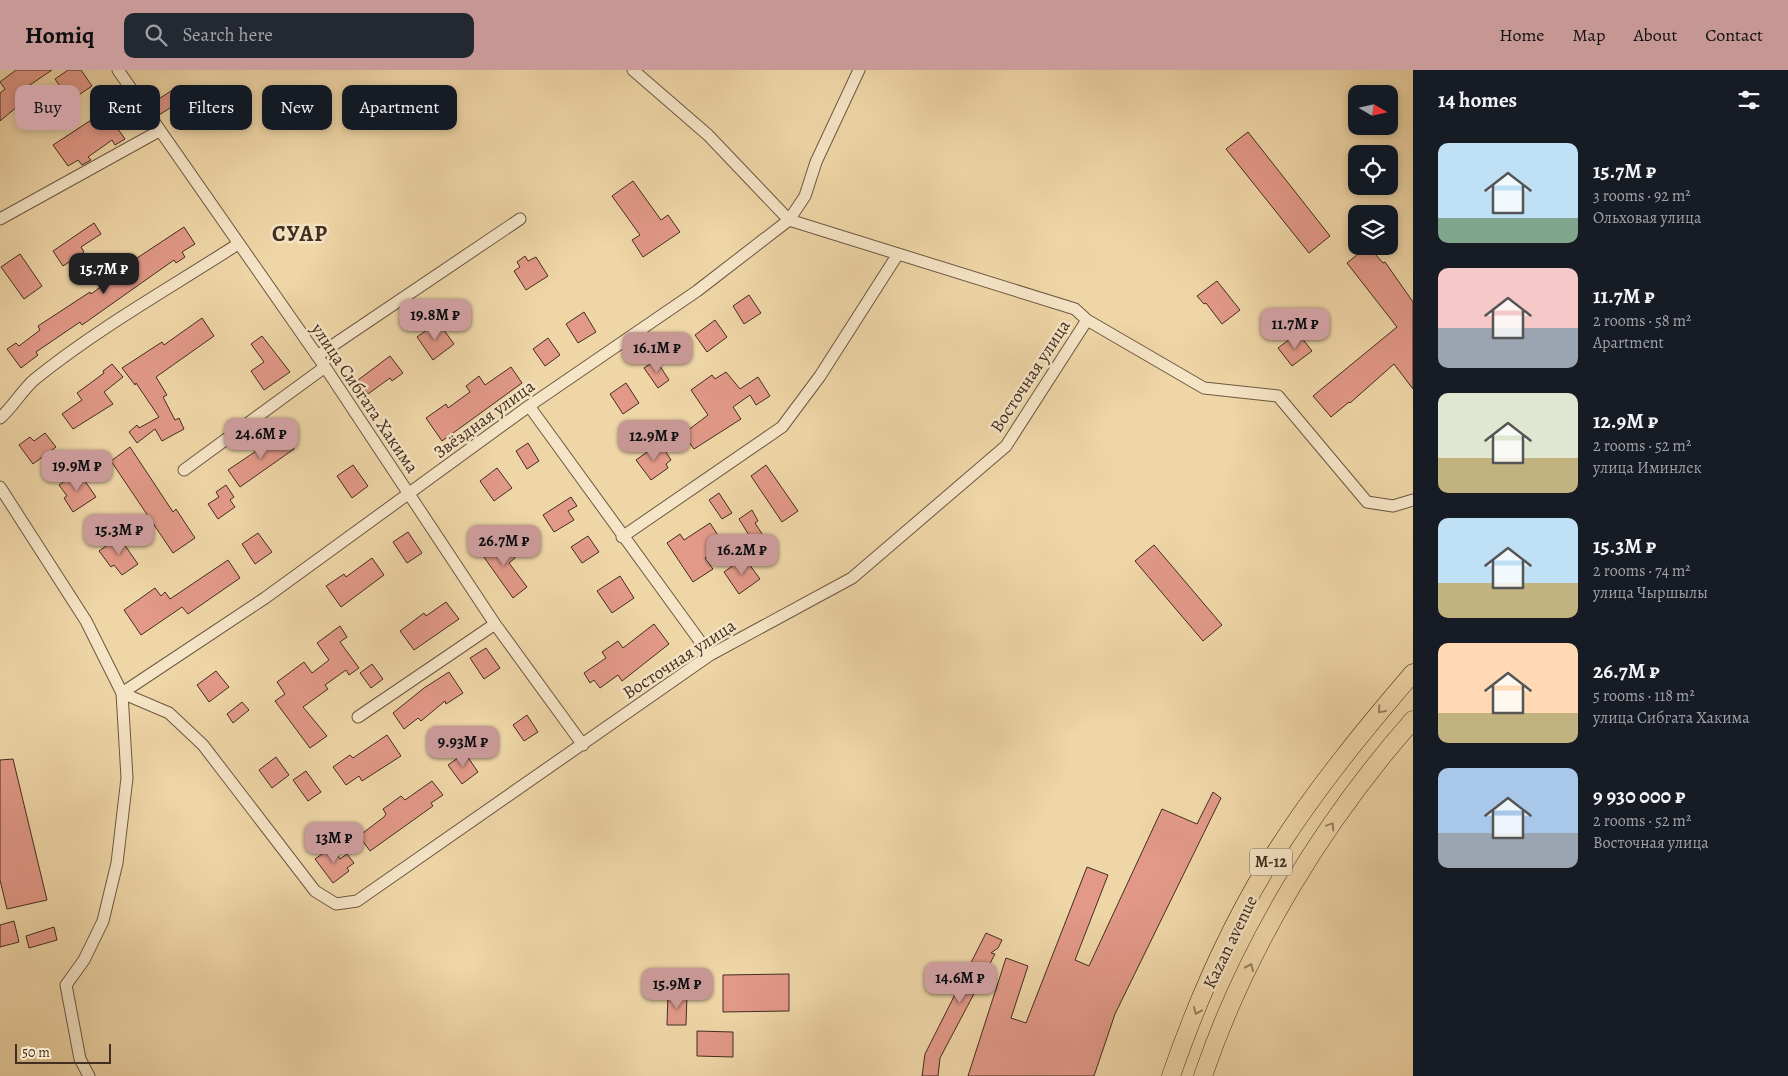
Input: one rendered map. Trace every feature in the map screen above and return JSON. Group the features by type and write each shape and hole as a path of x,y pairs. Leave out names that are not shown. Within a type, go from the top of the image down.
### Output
{"main road":[{"name":"Kazan avenue","path":"1171,1076 1238,919 1279,848 1364,729 1413,673"},
{"name":"Kazan avenue","path":"1203,1076 1263,938 1303,868 1356,791 1413,720"}],"street":[{"name":"улица Сибгата Хакима","path":"118,70 325,367 495,624 583,745"},
{"path":"633,70 708,136 789,220 1015,292 1075,309 1087,320 1204,388 1278,396 1367,502 1393,506 1413,500"},
{"name":"Звёздная улица","path":"122,693 265,598 409,496 530,406 697,291 789,220 805,196 816,162 859,70"},
{"path":"0,218 159,131"},
{"path":"317,356 520,219"},
{"path":"0,418 12,408 33,381 70,352 238,244"},
{"path":"622,537 782,427 820,376 898,254"},
{"name":"Восточная улица","path":"122,693 169,714 203,745 315,891 336,904 357,901 710,656 852,578 1006,446 1087,320"},
{"path":"184,470 325,367"},
{"path":"530,406 622,537 710,656"},
{"path":"0,487 86,621 122,693 127,778 117,863 103,921 84,960 66,985 80,1059 88,1076"},
{"path":"358,717 495,624"}],"building":[{"path":"16,70 52,70 30,85 15,85 15,108 0,121 0,93 5,89 0,82"},
{"path":"68,70 81,70 91,85 80,94 80,85 59,85 55,79"},
{"path":"170,92 170,108 160,114 160,98"},
{"path":"90,121 90,130 119,130 125,139 115,145 112,140 88,157 91,160 82,165 78,160 68,166 53,145 76,130 80,130 80,127"},
{"path":"1248,132 1330,236 1309,253 1226,149"},
{"path":"633,181 661,220 668,215 680,232 643,257 632,240 640,235 612,196"},
{"path":"94,223 101,234 81,247 84,252 63,266 53,251"},
{"path":"184,227 195,244 182,252 185,257 176,263 174,260 82,325 80,322 36,352 38,355 21,368 7,349 16,343 19,346 40,330 38,326 90,292 91,294 132,264 131,262"},
{"path":"20,254 42,286 24,299 1,267"},
{"path":"1357,255 1376,255 1383,263 1385,262 1413,302 1413,389 1394,364 1350,403 1331,417 1313,396 1397,327 1347,263"},
{"path":"525,256 528,261 536,257 548,276 526,290 514,271 520,267 517,262"},
{"path":"1217,281 1240,310 1222,324 1206,303 1204,304 1197,296"},
{"path":"749,295 761,313 744,324 733,306"},
{"path":"584,312 596,332 578,343 566,324"},
{"path":"202,318 214,336 156,377 167,395 163,397 175,420 179,418 184,429 162,441 155,429 137,443 129,432 137,425 139,428 159,417 136,383 135,385 122,368 162,342 164,345"},
{"path":"715,320 727,337 707,352 695,335"},
{"path":"438,322 454,344 433,360 417,337"},
{"path":"1298,333 1312,351 1292,366 1278,348"},
{"path":"262,336 290,372 264,390 251,371 264,362 251,344"},
{"path":"548,338 560,355 545,366 533,349"},
{"path":"390,356 403,373 392,381 390,378 368,394 358,380"},
{"path":"656,360 669,380 658,388 644,368"},
{"path":"112,364 123,377 104,392 113,404 73,429 62,414 82,400 77,393 104,373 103,371"},
{"path":"511,367 522,383 442,441 426,418 446,404 448,408 470,392 466,386 479,376 485,385"},
{"path":"726,372 740,389 758,377 770,396 756,405 750,395 733,407 741,419 694,449 683,434 708,415 691,390 712,375 715,379"},
{"path":"626,383 639,403 623,414 610,394"},
{"path":"45,433 56,447 33,464 19,445 30,437 34,441"},
{"path":"283,433 294,449 240,487 228,470"},
{"path":"528,443 539,461 527,469 516,451"},
{"path":"660,443 671,460 666,464 668,468 651,480 636,460"},
{"path":"130,447 173,512 176,509 195,538 173,553 111,461"},
{"path":"353,465 368,486 352,498 337,476"},
{"path":"766,465 798,511 782,522 751,476"},
{"path":"497,468 512,488 494,501 480,481"},
{"path":"78,471 96,497 73,512 64,498 67,496 59,485"},
{"path":"226,485 234,497 230,500 235,507 218,519 208,504 219,497 216,492"},
{"path":"719,493 732,513 722,519 709,500"},
{"path":"571,497 577,506 568,511 574,520 554,532 543,515"},
{"path":"752,510 758,521 755,523 770,546 760,553 739,519"},
{"path":"710,523 725,546 705,558 713,569 693,582 667,543 680,534 684,540"},
{"path":"408,532 422,553 407,563 393,542"},
{"path":"258,533 272,552 255,564 242,544"},
{"path":"588,536 599,552 582,563 571,547"},
{"path":"119,537 138,564 122,575 114,565 111,567 99,551"},
{"path":"502,538 515,558 509,563 527,587 513,598 481,553"},
{"path":"1154,545 1222,625 1203,641 1135,561"},
{"path":"372,558 384,575 341,607 326,586 344,574 346,577"},
{"path":"228,560 240,578 188,614 182,607 141,635 124,610 155,588 161,596 165,592 170,599"},
{"path":"746,560 760,579 739,594 724,572 738,562 740,564"},
{"path":"620,576 634,598 612,613 597,591"},
{"path":"446,602 459,619 414,650 400,631 424,613 426,616"},
{"path":"654,624 669,644 622,681 618,675 600,688 594,680 590,683 584,673 606,658 602,652 618,641 623,648"},
{"path":"340,626 347,637 340,642 359,668 349,675 346,670 325,685 328,689 303,707 327,736 310,748 275,701 285,694 277,682 304,662 312,673 329,660 317,643"},
{"path":"486,648 500,668 484,679 470,658"},
{"path":"372,664 383,679 371,688 360,673"},
{"path":"216,671 229,687 209,702 197,685"},
{"path":"449,672 463,693 446,704 445,701 421,721 418,718 404,729 393,713 424,688"},
{"path":"242,702 249,710 233,723 227,714"},
{"path":"527,715 538,732 524,741 513,725"},
{"path":"387,735 401,756 362,781 359,776 346,785 333,767 350,755 353,758"},
{"path":"465,753 478,772 462,784 448,765"},
{"path":"276,757 289,775 272,788 259,770"},
{"path":"13,759 47,900 7,909 0,880 0,760"},
{"path":"306,771 321,792 308,801 293,780"},
{"path":"432,781 443,795 431,803 433,806 370,851 359,836 384,817 386,814 383,809 401,796 405,800"},
{"path":"1213,792 1221,798 1115,1014 1094,1076 968,1076 1006,958 1028,966 1011,1018 1026,1023 1087,867 1108,875 1075,960 1089,966 1162,809 1197,824"},
{"path":"332,847 340,859 347,854 354,863 347,868 349,871 333,883 315,859"},
{"path":"14,921 19,942 0,947 0,925"},
{"path":"54,927 57,940 29,948 26,936"},
{"path":"986,933 1002,940 998,948 991,953 995,954 940,1058 938,1076 922,1076 925,1054"},
{"path":"789,974 789,1011 723,1012 723,975"},
{"path":"668,994 687,995 686,1025 667,1025"},
{"path":"697,1031 733,1032 733,1057 697,1056"}],"district":[{"name":"СУАР","path":"300,234"}]}
